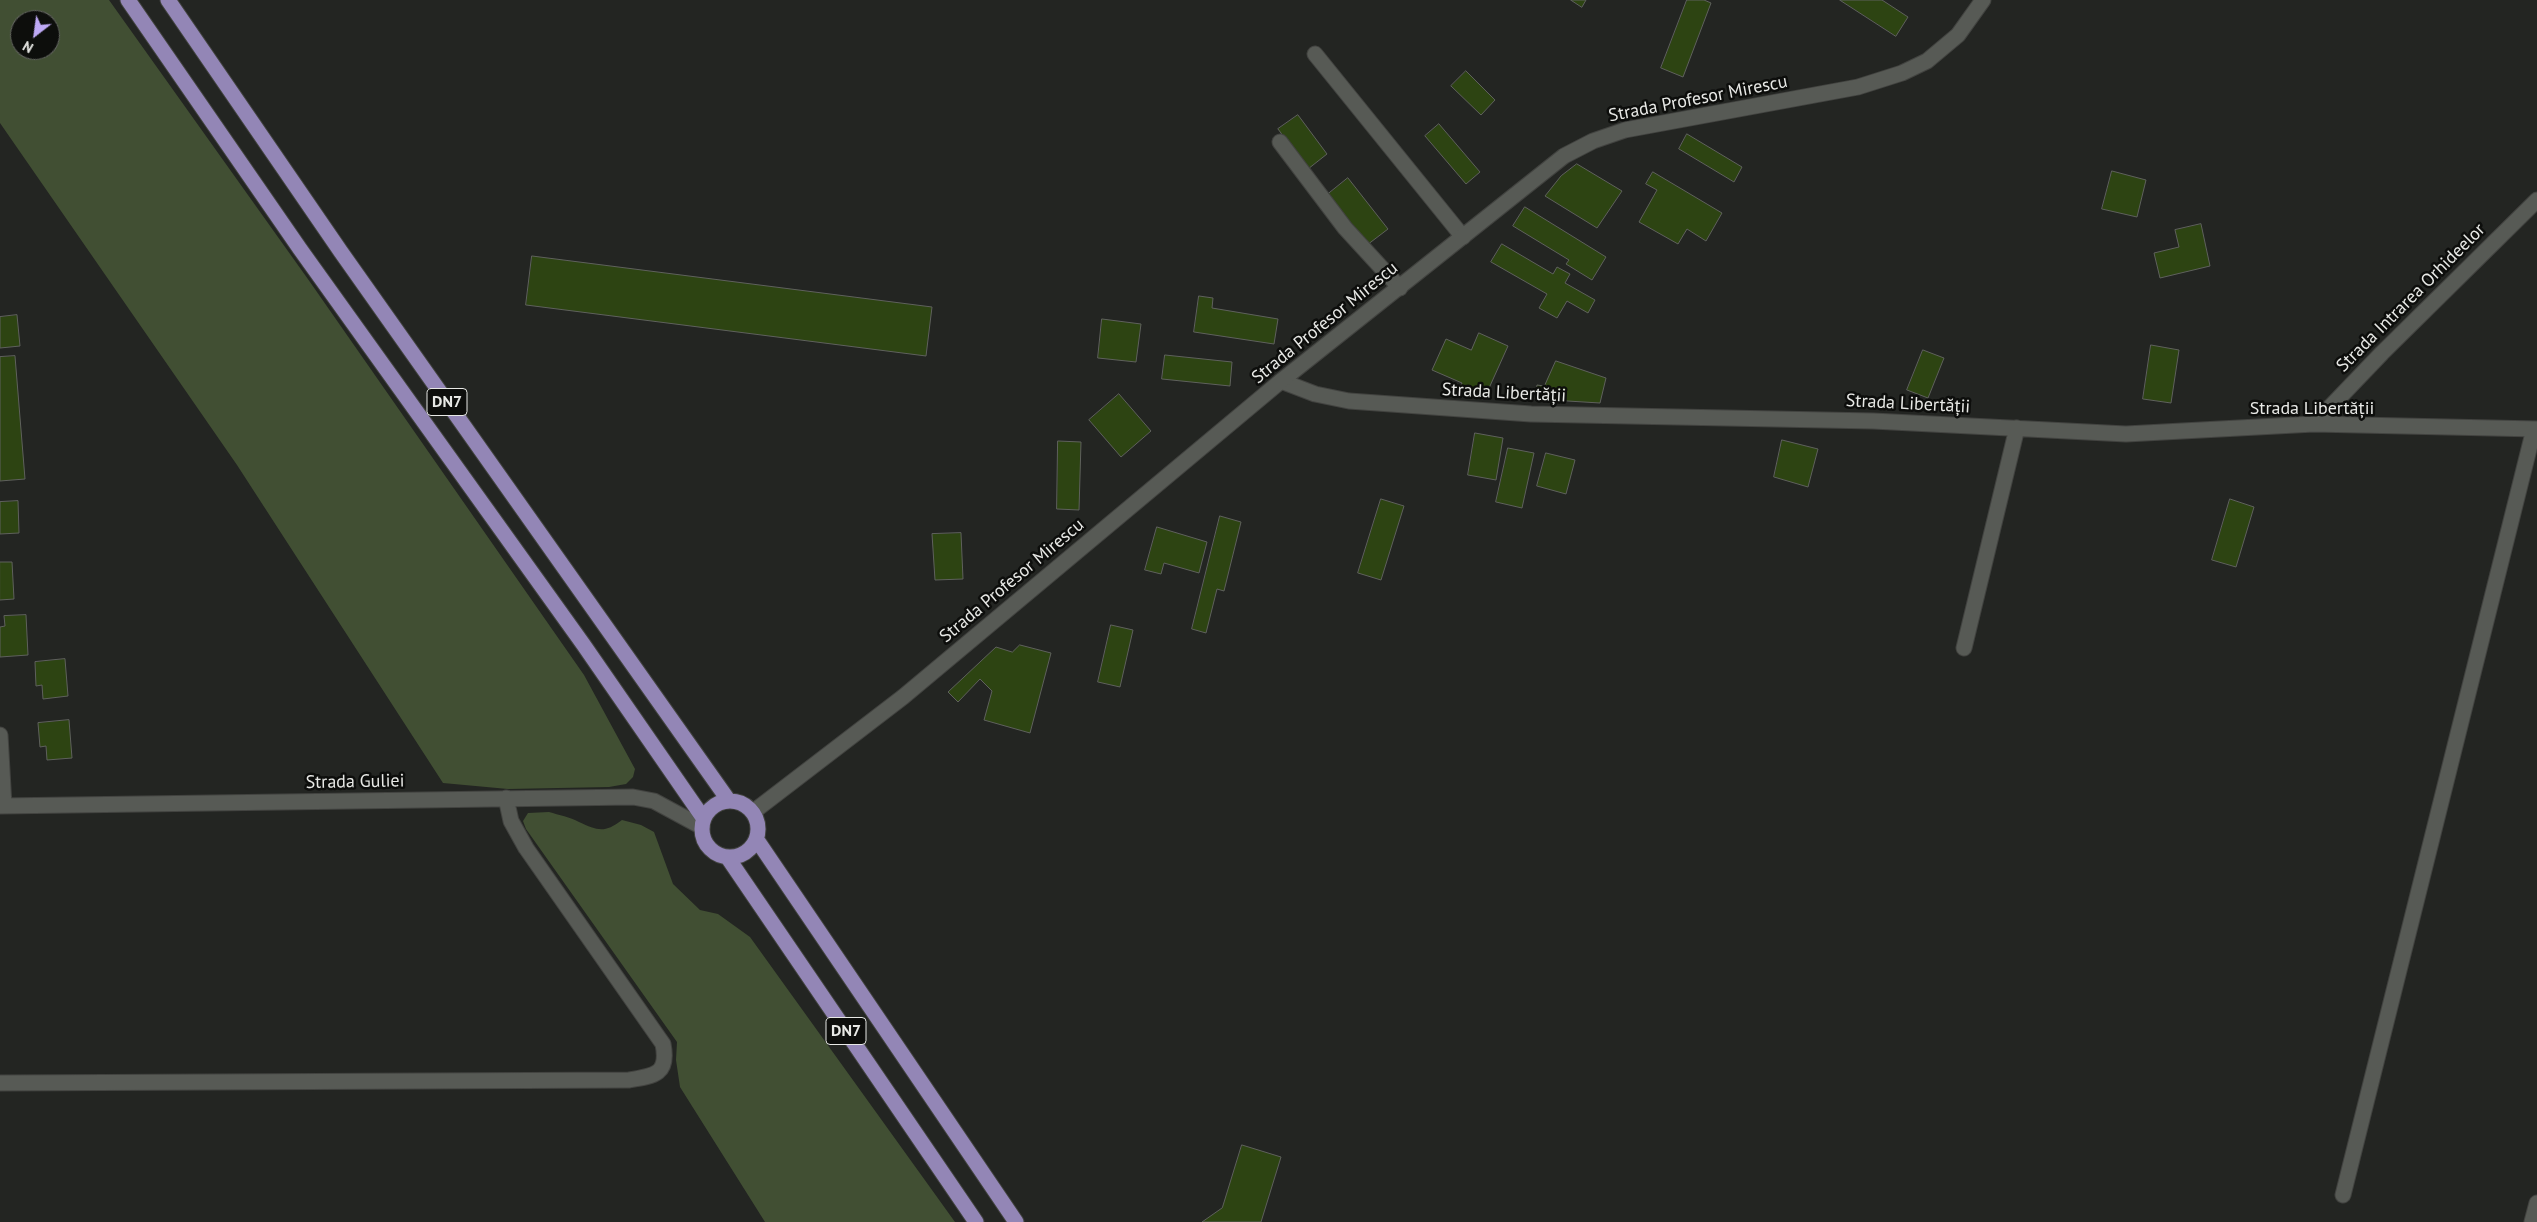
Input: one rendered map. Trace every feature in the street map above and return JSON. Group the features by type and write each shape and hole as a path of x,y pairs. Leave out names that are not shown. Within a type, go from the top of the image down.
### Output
{"main road":[{"name":"DN7","path":"128,0 300,249 583,644 703,823 706,844 719,855 728,858 976,1222"},
{"name":"DN7","path":"168,0 341,252 729,801"},
{"path":"703,823 712,808 729,801 738,802 753,812"},
{"name":"DN7","path":"753,812 757,820 757,840 1016,1222"},
{"path":"728,858 743,854 752,848 757,840"}],"street":[{"name":"Strada Profesor Mirescu","path":"753,812 903,697 1281,381 1564,156 1592,141 1625,130 1858,87 1902,74 1928,61 1958,35 1983,0"},
{"path":"1315,54 1463,237"},
{"path":"1280,142 1345,228 1400,288"},
{"name":"Strada Intrarea Orhideelor","path":"2314,424 2382,353 2537,200"},
{"name":"Strada Libertății","path":"1281,381 1315,394 1349,401 1396,406 1531,414 1763,417 2126,434 2314,424 2536,429"},
{"path":"1964,648 2017,428"},
{"path":"2342,1195 2536,429"},
{"path":"0,735 2,806"},
{"name":"Strada Guliei","path":"2,806 633,796 654,801 703,823"},
{"path":"0,1082 629,1080 651,1076 662,1069 666,1058 663,1044 526,848 511,821 506,798"},
{"path":"2532,1222 2537,1203"}],"green space":[{"path":"0,0 109,0 310,282 584,675 635,769 633,777 626,784 609,787 508,789 443,783 237,465 0,123"},
{"path":"549,812 596,829 605,829 622,820 641,825 654,832 673,884 700,910 718,914 750,937 955,1222 765,1222 680,1087 676,1060 677,1042 526,829 523,821 528,813"}],"building":[{"path":"1571,0 1586,0 1582,7"},
{"path":"1687,0 1704,0 1711,3 1683,77 1661,68"},
{"path":"1840,0 1882,0 1908,17 1896,36"},
{"path":"1466,71 1495,100 1481,115 1451,86"},
{"path":"1298,115 1327,154 1308,169 1278,129"},
{"path":"1439,124 1480,172 1466,184 1425,136"},
{"path":"1687,134 1742,167 1734,182 1679,149"},
{"path":"1577,164 1622,191 1597,228 1545,196 1561,176"},
{"path":"2112,171 2146,180 2137,217 2102,209"},
{"path":"1653,172 1722,213 1706,241 1687,229 1678,244 1639,222 1657,190 1646,184"},
{"path":"1348,178 1388,229 1367,245 1327,195"},
{"path":"1525,207 1606,257 1592,280 1566,264 1569,260 1513,226"},
{"path":"2201,224 2210,266 2160,278 2154,253 2179,247 2175,230"},
{"path":"1502,244 1553,274 1557,267 1570,274 1565,283 1595,300 1588,313 1567,301 1557,318 1539,308 1547,294 1491,262"},
{"path":"532,256 932,307 926,356 526,305"},
{"path":"1199,296 1213,298 1212,308 1278,319 1274,344 1194,332"},
{"path":"17,315 20,346 0,348 0,317"},
{"path":"1102,319 1141,324 1136,362 1098,358"},
{"path":"1479,333 1508,346 1485,397 1457,394 1462,383 1432,370 1446,339 1471,350"},
{"path":"2151,345 2179,350 2171,403 2143,399"},
{"path":"1923,350 1944,358 1928,398 1907,390"},
{"path":"1165,355 1232,362 1230,386 1162,379"},
{"path":"15,356 25,479 0,481 0,357"},
{"path":"1556,361 1606,378 1600,403 1535,399 1537,385 1544,386"},
{"path":"1119,394 1151,431 1121,457 1089,420"},
{"path":"1475,433 1503,438 1496,480 1468,475"},
{"path":"1782,440 1818,449 1808,487 1774,477"},
{"path":"1058,441 1081,442 1079,510 1057,509"},
{"path":"1508,448 1534,453 1522,508 1496,502"},
{"path":"1546,453 1575,460 1566,494 1537,486"},
{"path":"1381,499 1404,506 1381,580 1358,573"},
{"path":"2230,499 2254,507 2236,567 2212,560"},
{"path":"18,501 19,533 0,534 0,502"},
{"path":"1220,516 1241,522 1224,591 1217,589 1206,633 1192,629"},
{"path":"1157,527 1207,542 1199,573 1164,563 1161,574 1145,570"},
{"path":"961,533 963,579 935,580 932,534"},
{"path":"0,562 12,562 14,599 0,600"},
{"path":"26,615 28,655 0,657 0,627 5,626 4,616"},
{"path":"1111,625 1133,630 1120,687 1098,682"},
{"path":"1020,645 1051,653 1030,733 984,720 992,691 980,679 958,702 948,692 996,647 1012,652"},
{"path":"65,659 68,696 43,699 42,685 36,686 35,662"},
{"path":"69,720 72,758 47,760 46,746 40,747 38,723"},
{"path":"1242,1145 1281,1157 1261,1222 1202,1222 1222,1208"}]}
